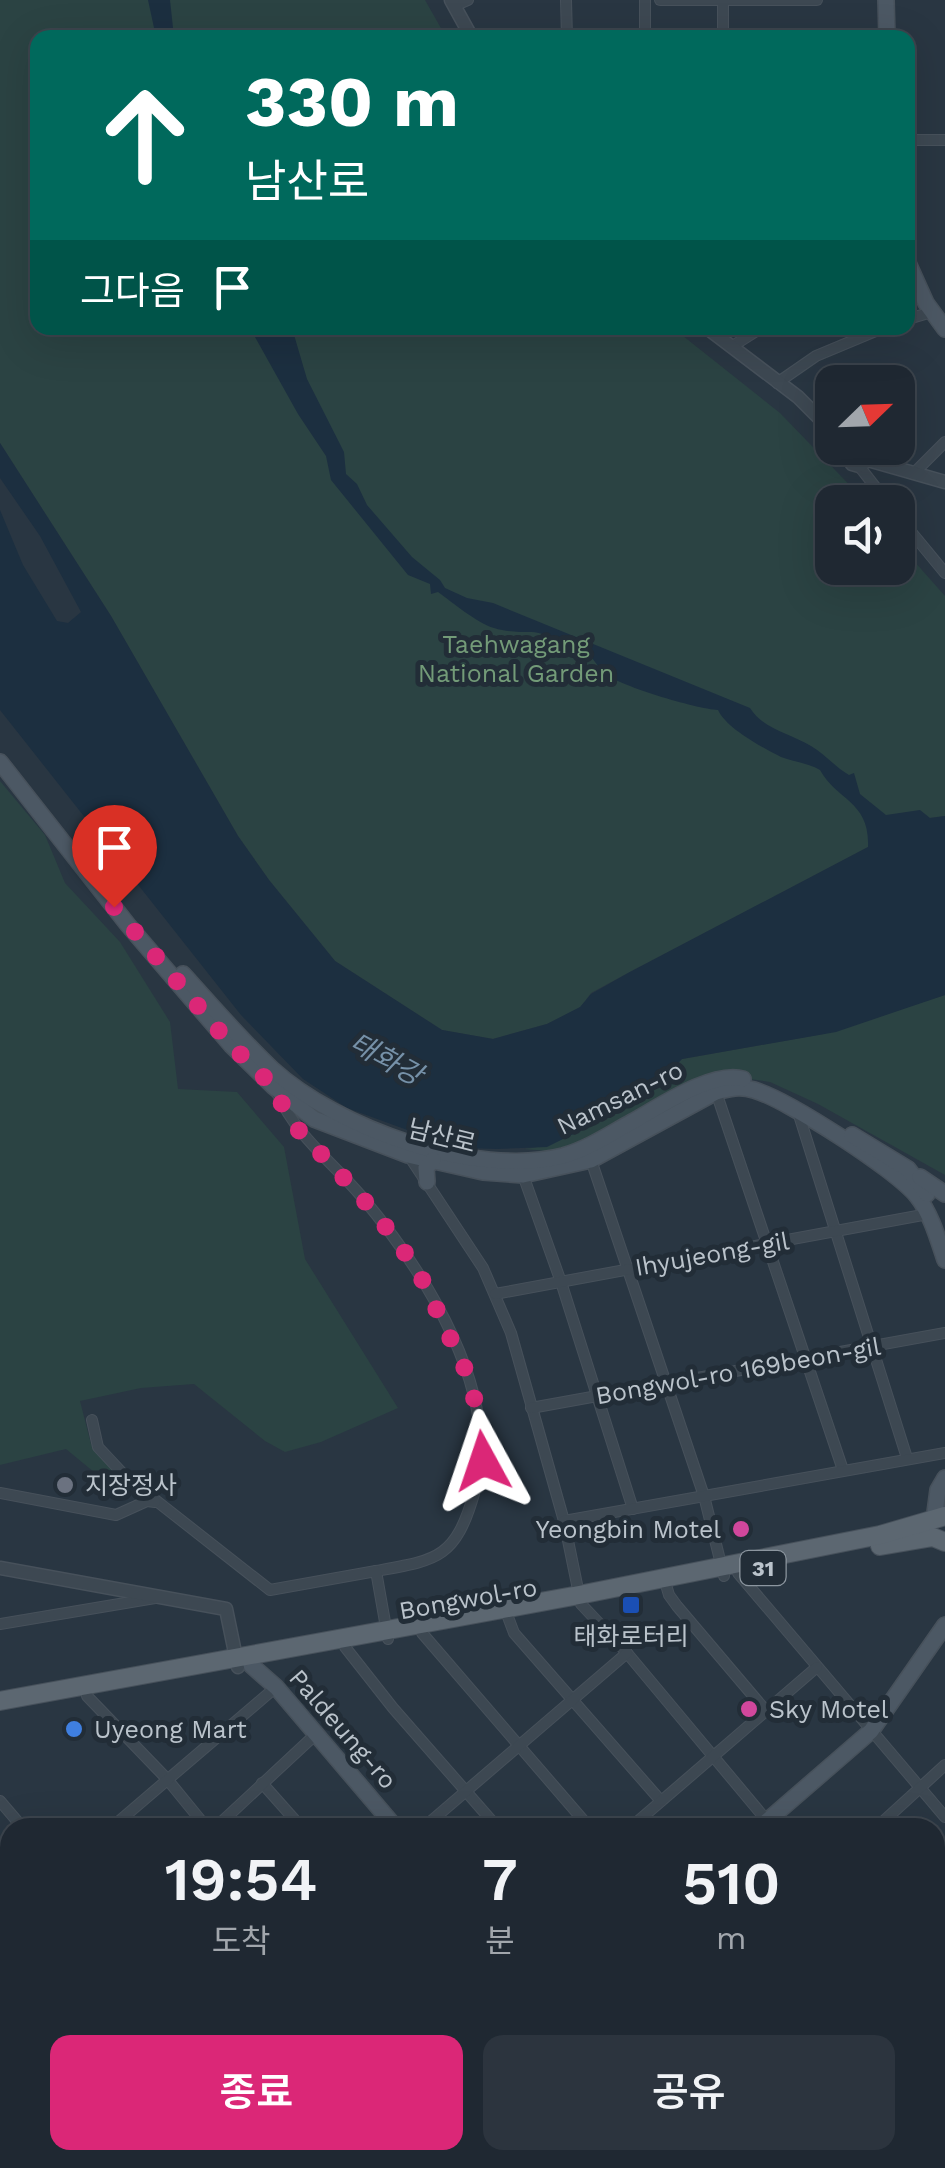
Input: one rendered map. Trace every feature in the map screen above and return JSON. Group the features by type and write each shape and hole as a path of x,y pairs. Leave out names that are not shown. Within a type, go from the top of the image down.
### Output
{"main road":[{"path":"886,0 887,30"},
{"path":"915,277 932,312 945,328"},
{"name":"Namsan-ro","path":"0,753 122,905 274,1079 318,1104 373,1129 462,1156 521,1162 564,1156 587,1147 712,1080 736,1077 778,1090 908,1169 925,1191 943,1234"},
{"name":"남산로","path":"0,762 128,925 231,1045 274,1079 314,1119 408,1155 483,1172 524,1175 592,1160 716,1092"},
{"path":"716,1092 736,1086 756,1090 798,1110 906,1184 943,1234 945,1260"},
{"path":"427,1182 426,1168 434,1160"},
{"path":"908,1169 945,1194"},
{"path":"0,1700 242,1663 728,1572 939,1518 938,1490 945,1478"},
{"name":"31","path":"728,1572 933,1537 945,1542"},
{"name":"Bongwol-ro","path":"0,1712 242,1663 345,1647 387,1635 422,1633 508,1617 580,1600"},
{"path":"774,1818 871,1732 945,1625"},
{"name":"Paldeung-ro","path":"242,1663 276,1687 387,1818"}],"street":[{"path":"467,30 452,3 468,0"},
{"path":"566,0 567,30"},
{"path":"645,0 645,30"},
{"path":"660,0 817,0"},
{"path":"723,0 723,30"},
{"path":"915,140 945,140"},
{"path":"915,317 932,312"},
{"path":"777,383 816,356 866,335"},
{"path":"724,338 815,414"},
{"path":"914,473 945,442"},
{"path":"891,465 945,482"},
{"path":"915,537 945,573"},
{"path":"92,1420 98,1446 126,1477 270,1590 432,1560 456,1538 467,1518 483,1461 479,1414 465,1369 423,1281 398,1242 290,1121 274,1079"},
{"path":"716,1092 843,1470"},
{"path":"798,1110 906,1458"},
{"path":"312,1147 315,1132 328,1124"},
{"path":"408,1155 483,1268 511,1334 564,1521 580,1600 761,1818"},
{"path":"592,1160 728,1572 817,1667 945,1816"},
{"path":"524,1175 633,1508"},
{"name":"Ihyujeong-gil","path":"495,1294 929,1218"},
{"name":"Bongwol-ro 169beon-gil","path":"532,1412 597,1396 945,1333"},
{"path":"564,1521 945,1453"},
{"path":"0,1493 116,1515 147,1501 156,1502"},
{"path":"0,1568 226,1609 242,1663"},
{"path":"376,1571 387,1635"},
{"path":"665,1583 688,1619 766,1711"},
{"path":"0,1624 156,1598"},
{"path":"508,1617 514,1633 660,1801"},
{"path":"422,1633 582,1818"},
{"path":"345,1647 489,1818"},
{"path":"433,1818 627,1653"},
{"path":"641,1818 817,1667"},
{"path":"123,1818 276,1687"},
{"path":"87,1696 199,1818"},
{"path":"226,1818 316,1734"},
{"path":"887,1818 945,1765"},
{"path":"262,1784 293,1818"}],"green space":[{"name":"Taehwagang National Garden","path":"0,0 425,0 442,30 30,30 30,335 682,335 780,413 815,449 815,465 830,465 850,485 815,485 815,585 915,585 915,562 945,596 945,816 930,818 874,844 591,993 581,1007 547,1024 493,1039 442,1030 335,961 269,880 238,836 111,616 0,443"},
{"path":"0,781 45,835 65,883 120,942 170,1022 178,1089 237,1092 284,1147 305,1259 398,1408 321,1442 285,1452 265,1441 194,1384 141,1388 80,1401 91,1444 126,1484 112,1487 66,1449 0,1465"},
{"path":"945,995 945,1175 818,1104 770,1082 736,1077 559,1152 524,1149 555,1142 582,1129 630,1089 651,1090 682,1059 823,1034"}],"water":[{"path":"148,0 170,0 173,30 154,30"},
{"name":"태화강","path":"254,335 294,335 307,379 344,452 346,474 412,557 445,588 493,603 750,708 770,726 811,746 849,775 854,773 860,794 886,815 920,810 930,818 945,816 945,995 836,1032 682,1059 651,1090 630,1089 597,1122 547,1147 466,1148 432,1139 347,1108 303,1079 241,1015 0,710 0,510 23,565 57,621 68,623 81,612 40,536 0,478 0,443 111,616 238,836 269,880 335,961 442,1030 493,1039 547,1024 580,1007 591,994 628,973 868,847 864,820 820,770 755,743 729,724 718,710 623,683 603,672 578,648 537,633 494,628 438,592 431,594 430,584 408,575 331,480 326,456"}],"place":[{"name":"지장정사","path":"65,1485"},
{"name":"Yeongbin Motel","path":"741,1529"},
{"name":"태화로터리","path":"631,1605"},
{"name":"Sky Motel","path":"749,1709"},
{"name":"Uyeong Mart","path":"74,1729"}],"route":[{"path":"114,907 231,1045 274,1087 290,1121 398,1242 423,1281 465,1369 479,1414 483,1461"}]}
